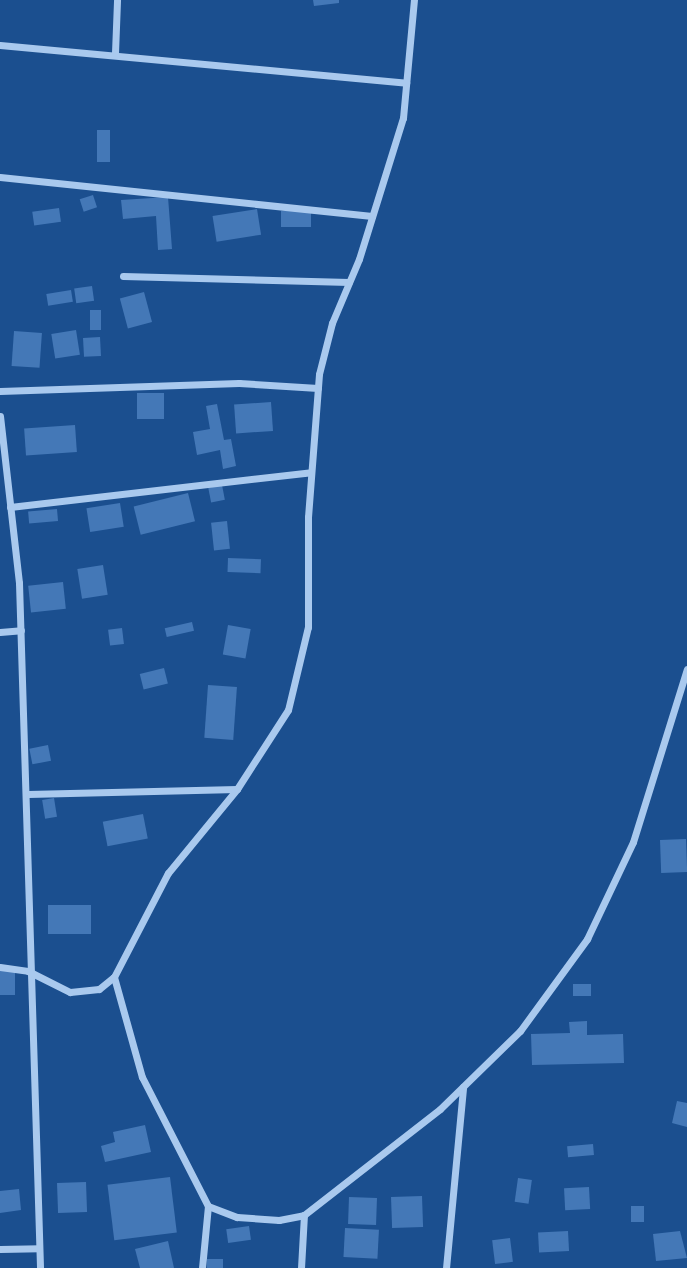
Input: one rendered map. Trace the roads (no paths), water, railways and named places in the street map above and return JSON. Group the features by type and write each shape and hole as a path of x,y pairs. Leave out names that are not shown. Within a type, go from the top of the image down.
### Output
{"street":[{"path":"115,54 117,0"},
{"path":"0,967 28,971 70,992 99,989 114,977 168,873 237,789 288,710 308,627 311,472 318,388 332,323 372,216 403,118 414,0"},
{"path":"0,45 406,83"},
{"path":"0,177 372,216"},
{"path":"123,276 349,282"},
{"path":"0,391 239,383 318,388"},
{"path":"0,416 21,630 28,794 28,971 40,1268"},
{"path":"10,507 311,472"},
{"path":"0,632 21,630"},
{"path":"208,1206 237,1217 279,1220 304,1215 463,1087 520,1031 587,939 633,842 677,693 687,669"},
{"path":"677,693 687,693"},
{"path":"28,794 237,789"},
{"path":"114,977 142,1077 208,1206 202,1268"},
{"path":"446,1268 463,1087"},
{"path":"301,1268 304,1215"},
{"path":"0,1249 39,1248"}]}
